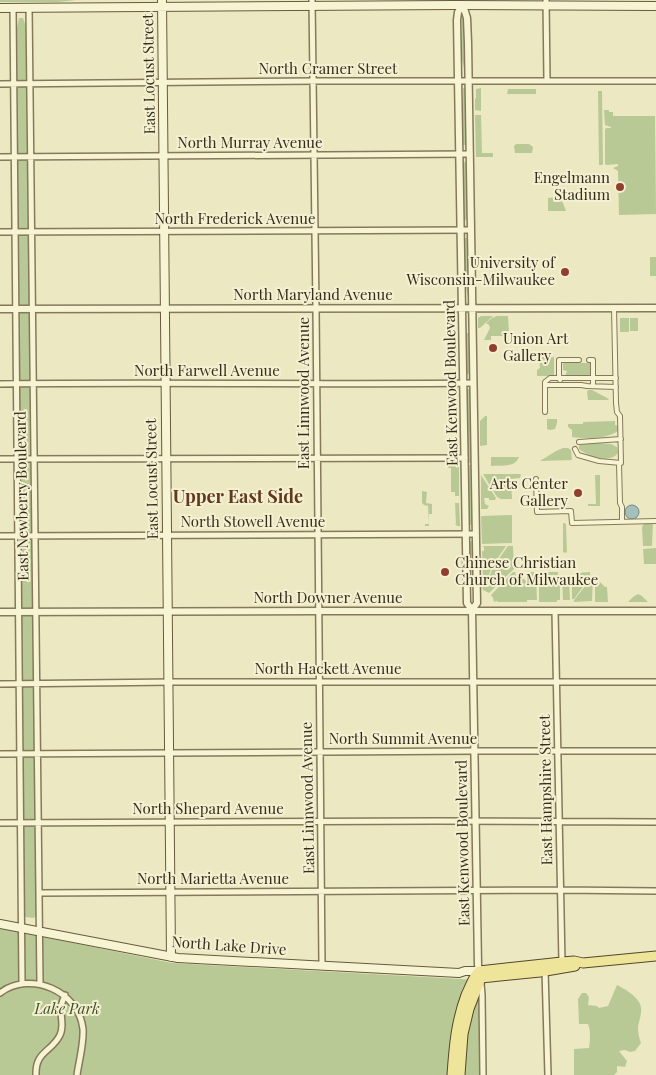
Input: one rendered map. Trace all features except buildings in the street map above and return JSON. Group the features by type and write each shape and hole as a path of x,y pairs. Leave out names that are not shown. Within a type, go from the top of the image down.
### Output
{"main road":[{"path":"0,8 162,3 546,3 656,6"},
{"name":"East Locust Street","path":"162,3 171,957"},
{"name":"North Lake Drive","path":"0,924 171,957 459,973 465,971 478,976 562,966 574,961 583,963 656,956"},
{"path":"452,1075 458,1018 468,990 478,976"},
{"path":"460,1075 463,1034 478,976"}],"street":[{"name":"East Linnwood Avenue","path":"312,3 322,965"},
{"name":"East Kenwood Boulevard","path":"463,3 458,12 457,20 467,603 472,610"},
{"name":"East Kenwood Boulevard","path":"463,3 466,18 470,154 477,602 472,610 473,682 478,976 482,995 483,1075"},
{"path":"546,3 547,80"},
{"name":"East Newberry Boulevard","path":"29,7 40,984"},
{"name":"East Newberry Boulevard","path":"14,8 22,984"},
{"name":"North Cramer Street","path":"0,84 458,80 656,81"},
{"name":"North Murray Avenue","path":"0,157 470,154"},
{"name":"North Frederick Avenue","path":"0,232 471,230"},
{"path":"614,308 617,412 620,416 621,439 621,463 619,462 622,522"},
{"name":"North Maryland Avenue","path":"0,309 656,308"},
{"path":"560,385 558,360 579,360"},
{"path":"590,360 593,360 593,386"},
{"path":"545,412 544,382 550,378 616,378"},
{"name":"North Farwell Avenue","path":"0,384 473,382"},
{"path":"544,385 616,387"},
{"path":"579,442 621,439"},
{"path":"575,449 578,455 599,461 619,462"},
{"path":"0,459 465,458"},
{"path":"536,479 537,512 572,512 572,523 656,521"},
{"name":"North Stowell Avenue","path":"0,536 476,534"},
{"name":"East Hampshire Street","path":"555,611 562,966"},
{"name":"North Downer Avenue","path":"0,612 656,611"},
{"name":"North Hackett Avenue","path":"0,684 656,682"},
{"name":"North Summit Avenue","path":"0,754 474,750 656,751"},
{"name":"North Shepard Avenue","path":"0,823 320,821 656,822"},
{"name":"North Marietta Avenue","path":"39,893 656,891"},
{"path":"545,968 548,1075"},
{"path":"0,993 8,988 22,984 40,984 65,995 75,1008 83,1029 77,1075"},
{"path":"36,1075 37,1062 56,1041 61,1032 61,1010 65,995"}],"green space":[{"path":"0,0 76,0 59,2 0,2"},
{"path":"462,14 464,14 466,71 461,57"},
{"path":"19,18 23,18 26,27 36,915 34,918 25,917 24,915 16,33"},
{"path":"463,88 465,88 468,102 466,145 463,145"},
{"path":"481,88 481,111 475,110 475,99 476,89"},
{"path":"508,89 536,89 536,94 507,94"},
{"path":"598,91 602,91 602,165 599,165"},
{"path":"604,110 613,112 613,116 655,116 656,214 619,215 618,171 613,168 618,166 618,164 605,164 605,130 611,127 605,125"},
{"path":"475,115 481,115 482,153 493,153 493,157 476,157"},
{"path":"516,144 529,144 533,147 532,153 515,153 514,146"},
{"path":"464,162 466,162 469,177 469,214 466,220 464,220"},
{"path":"558,197 566,211 548,211 548,198"},
{"path":"465,238 467,238 470,252 470,297 468,297 465,283"},
{"path":"650,257 656,257 656,276 650,276"},
{"path":"481,316 493,316 478,328 478,318"},
{"path":"497,316 508,316 509,333 507,333 507,336 491,336 491,340 484,340 490,328 486,323"},
{"path":"620,318 629,318 629,332 620,332"},
{"path":"630,318 638,318 638,331 630,331"},
{"path":"466,333 469,333 470,338 471,369 469,374 467,374"},
{"path":"539,356 554,357 554,376 537,376 537,370 540,368"},
{"path":"563,363 592,363 592,376 565,376 567,371 563,370"},
{"path":"467,389 471,392 472,463 468,463"},
{"path":"589,390 609,399 588,400 587,391"},
{"path":"487,416 487,445 480,446 480,421"},
{"path":"547,419 557,419 555,429 547,429"},
{"path":"615,421 618,431 608,436 596,438 572,437 572,430 568,427 568,424 583,424 583,422"},
{"path":"594,443 611,444 617,447 618,453 610,458 598,458 579,449 580,445"},
{"path":"563,448 571,450 572,460 540,461 556,451"},
{"path":"491,457 519,457 517,461 511,464 491,466"},
{"path":"448,465 459,465 459,496 455,496 455,492 451,492 451,468 448,468"},
{"path":"468,465 472,465 473,521 471,525 469,525"},
{"path":"483,474 521,474 520,478 511,479 512,499 497,497"},
{"path":"481,475 496,498 495,500 489,500 489,498 484,498 485,504 489,506 487,509 481,509"},
{"path":"595,475 600,475 600,506 588,506 588,504 596,504"},
{"path":"422,491 427,492 426,503 432,504 429,524 428,506 422,503"},
{"path":"455,503 459,503 460,526 457,526 455,523"},
{"path":"512,515 512,543 482,544 482,516"},
{"path":"645,522 653,522 652,546 643,546 642,527"},
{"path":"563,523 566,525 566,553 563,552"},
{"path":"469,541 473,545 473,583 471,583 470,578"},
{"path":"482,546 506,546 493,565 488,577 483,581 482,551 484,551 484,547"},
{"path":"508,546 513,546 514,569 489,593 483,590 482,584 489,578 493,567"},
{"path":"656,548 656,564 644,564 643,549"},
{"path":"515,572 516,576 522,577 526,581 528,576 526,572 534,572 536,576 537,600 527,600 527,602 494,602 491,595"},
{"path":"543,572 558,572 558,575 560,575 560,600 557,600 557,602 539,602 539,576"},
{"path":"590,572 590,577 574,599 572,599 572,575"},
{"path":"562,576 569,576 570,600 563,600"},
{"path":"593,576 592,601 574,602 574,600"},
{"path":"595,577 607,587 608,602 595,602"},
{"path":"638,594 648,602 628,602 633,597"},
{"name":"Lake Park","path":"0,928 172,963 473,980 479,998 480,1075 0,1075"},
{"path":"617,985 631,994 640,1003 641,1012 638,1029 641,1043 635,1051 619,1051 627,1061 625,1067 617,1066 617,1072 614,1075 574,1075 574,1049 589,1048 590,1039 588,1024 579,1024 578,999 582,993 586,993 589,997 588,1005 599,1008 608,1006"}],"water":[{"path":"632,505 637,507 639,512 637,517 632,519 627,517 625,512 627,507"}],"place":[{"name":"Engelmann Stadium","path":"620,187"},
{"name":"University of Wisconsin-Milwaukee","path":"565,272"},
{"name":"Union Art Gallery","path":"493,348"},
{"name":"Arts Center Gallery","path":"578,493"},
{"name":"Chinese Christian Church of Milwaukee","path":"445,572"}],"district":[{"name":"Upper East Side","path":"238,497"}]}
